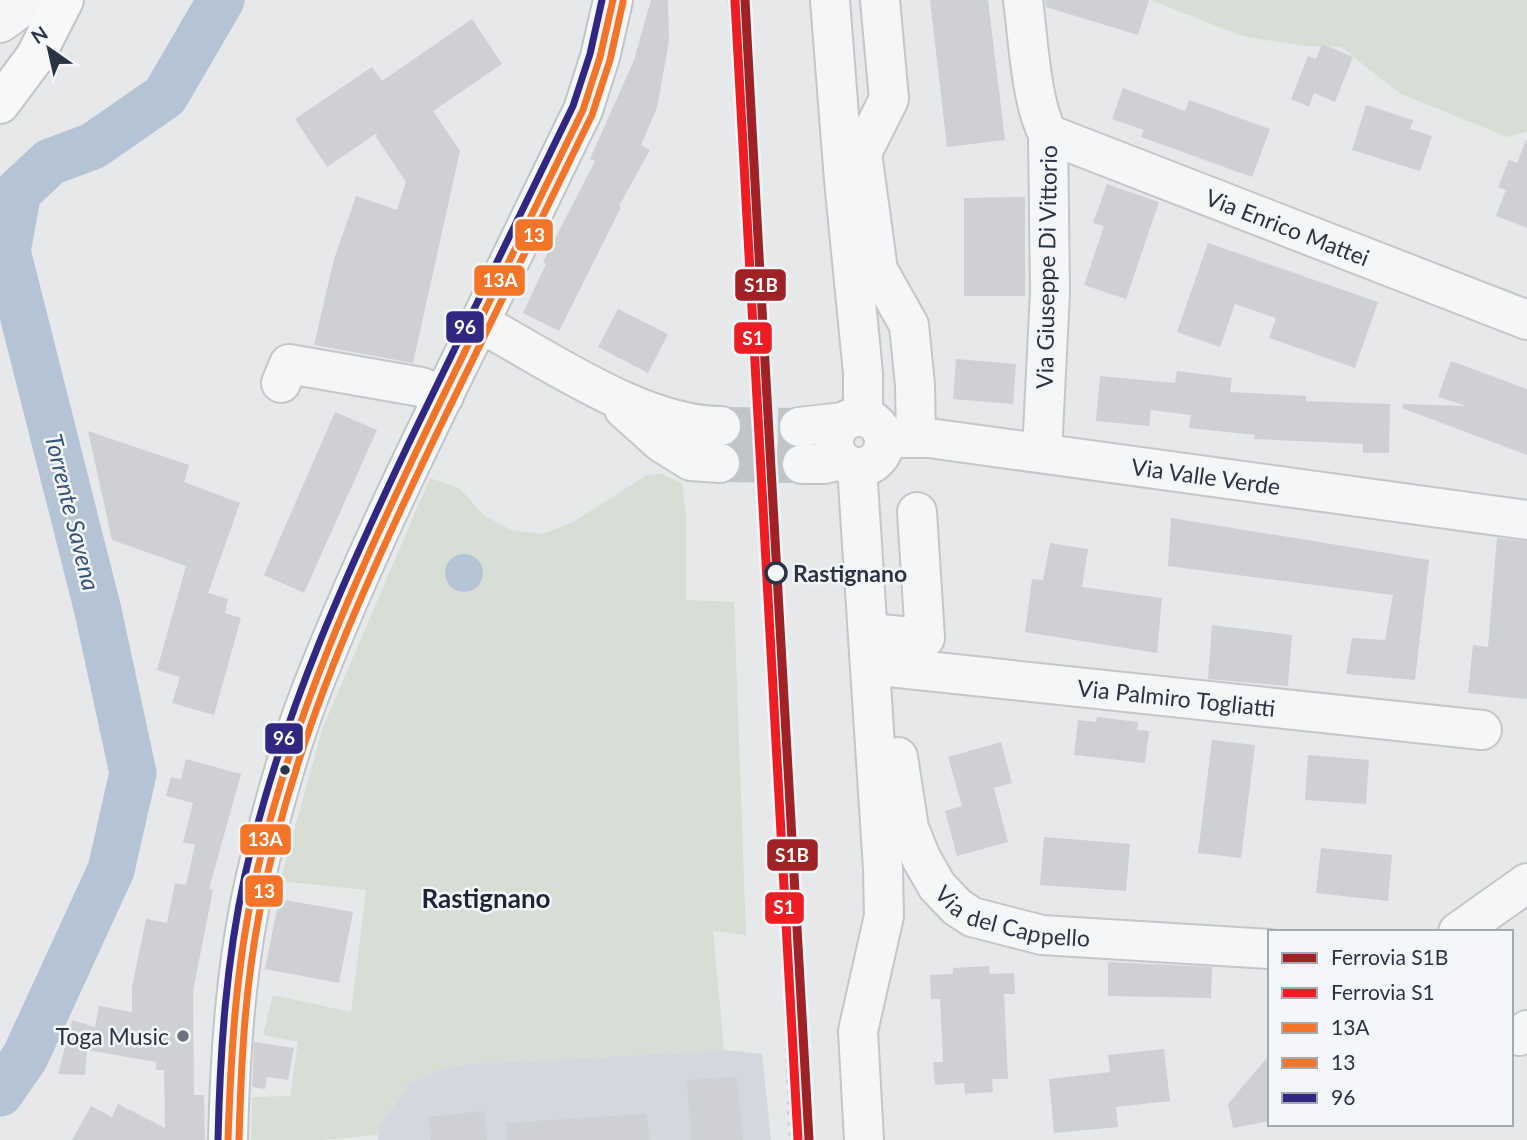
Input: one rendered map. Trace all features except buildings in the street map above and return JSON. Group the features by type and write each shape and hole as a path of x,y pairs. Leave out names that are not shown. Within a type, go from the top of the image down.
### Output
{"main road":[{"path":"0,103 35,57 64,0"},
{"path":"228,1140 233,1045 245,943 256,879 285,770 311,692 339,623 444,396 583,110 600,57 613,0"}],"street":[{"path":"0,23 32,0"},
{"path":"830,0 842,167 868,441 869,649 884,916 858,1031 864,1140"},
{"path":"868,441 915,385 909,325 878,270 862,153 890,99 880,0"},
{"name":"Via Giuseppe Di Vittorio","path":"1023,0 1037,103 1041,121 1048,134 1051,292 1042,453"},
{"name":"Via Enrico Mattei","path":"1048,134 1527,320"},
{"path":"480,323 604,391 662,443 691,461 721,445"},
{"path":"281,383 289,364 421,387 444,396"},
{"name":"Via Valle Verde","path":"799,427 868,441 1042,453 1527,520"},
{"name":"Via Valle Verde","path":"802,464 824,464 868,441"},
{"path":"869,649 925,638 917,512"},
{"name":"Via Palmiro Togliatti","path":"869,649 1482,730"},
{"name":"Via del Cappello","path":"874,736 896,739 909,828 921,858 936,886 957,907 972,917 1042,935 1268,949"},
{"path":"1461,930 1527,883"}],"shaded area":[{"path":"1151,0 1527,0 1527,132 1507,137 1401,94 1341,47 1303,46 1242,36"},
{"path":"662,474 682,483 686,514 686,600 734,602 746,935 713,931 724,1050 452,1065 409,1084 378,1126 377,1135 324,1140 251,1140 252,1097 290,1096 298,1042 263,1035 273,995 351,1012 366,890 280,881 323,727 430,478 459,488 485,516 511,530 542,534 573,522 647,475"},
{"path":"724,1050 762,1054 771,1140 378,1140 378,1127 409,1084 452,1065"}],"water":[{"path":"464,554 477,560 483,573 477,586 464,592 451,586 445,573 451,560"}],"waterway":[{"name":"Torrente Savena","path":"0,1093 25,1057 111,870 133,773 98,611 7,251 18,192 50,162 93,146 165,96 221,0"}],"tunnel":[{"path":"721,426 799,427"},
{"path":"720,463 802,464"}],"railway":[{"path":"730,0 784,953 791,1140"}],"rail line":[{"name":"S1B","path":"745,0 809,1140"},
{"name":"S1","path":"735,1 798,1140"}],"transit line":[{"name":"96","path":"218,1140 222,1040 238,908 260,816 297,699 368,531 573,106 590,54 602,0"},
{"name":"13A","path":"228,1140 233,1040 249,909 288,759 330,645 378,533 583,110 600,57 613,0"},
{"name":"13","path":"239,1140 245,1025 260,910 274,847 311,725 333,665 383,547 592,115 610,60 623,2"}],"place":[{"name":"Rastignano","path":"776,573"},
{"name":"Toga Music","path":"183,1036"}],"district":[{"name":"Rastignano","path":"486,898"}]}
